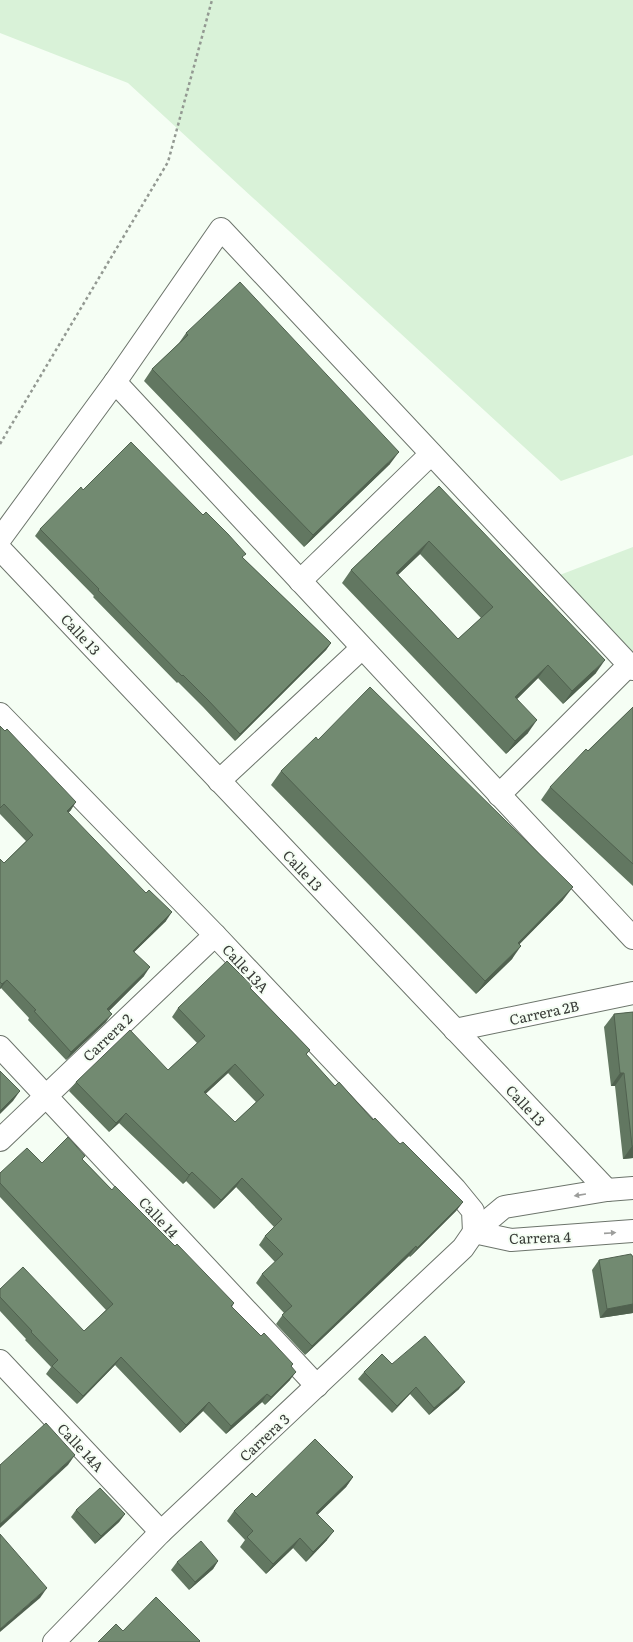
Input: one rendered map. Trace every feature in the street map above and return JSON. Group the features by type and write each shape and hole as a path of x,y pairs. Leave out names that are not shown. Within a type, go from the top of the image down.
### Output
{"street":[{"path":"0,538 115,382 221,229 631,667 499,795"},
{"path":"115,382 633,938"},
{"path":"300,581 431,454"},
{"name":"Calle 13","path":"0,549 607,1190"},
{"path":"219,781 362,648"},
{"name":"Calle 13A","path":"1,719 215,935 455,1189 473,1211 474,1232"},
{"name":"Carrera 2","path":"0,1140 215,935"},
{"name":"Carrera 2B","path":"455,1030 633,993"},
{"name":"Calle 14","path":"0,1047 317,1386"},
{"name":"Carrera 4","path":"474,1232 504,1208 607,1190 633,1188"},
{"name":"Carrera 4","path":"474,1232 511,1240 633,1231"},
{"name":"Carrera 3","path":"54,1642 162,1532 463,1248 474,1232"},
{"name":"Calle 14A","path":"0,1361 162,1532"}],"path":[{"path":"0,444 168,162 212,0"}],"green space":[{"path":"0,0 633,0 633,455 561,481 128,83 0,33"},
{"path":"633,547 633,660 557,576"}],"building":[{"path":"240,282 399,452 313,535 152,369 188,335 186,333"},
{"path":"131,442 203,515 206,512 228,534 246,554 242,557 331,643 240,734 40,529 81,487 83,490"},
{"path":"439,486 605,660 572,691 548,665 515,697 537,720 515,741 351,570","holes":["429,541 493,607 458,639 396,573"]},
{"path":"370,687 573,887 518,943 521,946 485,981 281,771 316,737 318,740"},
{"path":"633,707 633,864 550,787 586,749 588,751"},
{"path":"0,726 5,731 7,729 76,802 67,811 146,893 149,890 172,912 133,951 150,967 107,1009 112,1014 71,1052 34,1011 36,1010 7,980 2,984 0,982 0,859 4,863 33,835 4,804 0,808"},
{"path":"227,961 252,986 250,988 310,1050 306,1054 335,1086 339,1082 373,1120 375,1118 400,1144 403,1142 463,1202 417,1248 416,1246 312,1346 282,1315 292,1306 262,1274 283,1254 265,1236 282,1219 242,1178 221,1200 192,1172 189,1175 126,1113 116,1123 76,1082 130,1030 168,1070 205,1036 178,1008","holes":["235,1064 264,1095 235,1122 204,1092"]},
{"path":"633,1012 632,1146 624,1073 620,1073 614,1014"},
{"path":"0,1071 20,1091 0,1111"},
{"path":"68,1137 85,1156 82,1159 112,1190 115,1186 175,1246 177,1244 234,1303 231,1306 261,1336 264,1333 293,1364 291,1366 296,1372 271,1397 267,1394 231,1426 209,1402 186,1425 121,1357 83,1396 52,1366 58,1360 0,1297 0,1289 23,1267 84,1331 113,1304 0,1183 0,1173 27,1148 42,1163"},
{"path":"631,1254 633,1256 633,1304 607,1309 599,1260"},
{"path":"425,1336 465,1382 434,1408 416,1387 397,1406 364,1372 382,1354 392,1364"},
{"path":"46,1423 75,1455 0,1524 0,1465"},
{"path":"315,1439 353,1477 316,1513 334,1531 313,1552 300,1538 273,1564 247,1537 253,1531 234,1511 252,1493 256,1497"},
{"path":"100,1488 125,1514 101,1536 76,1510"},
{"path":"0,1534 47,1588 0,1629"},
{"path":"201,1541 218,1561 195,1582 177,1562"},
{"path":"156,1597 200,1641 199,1642 98,1642 116,1624 123,1631"}]}
